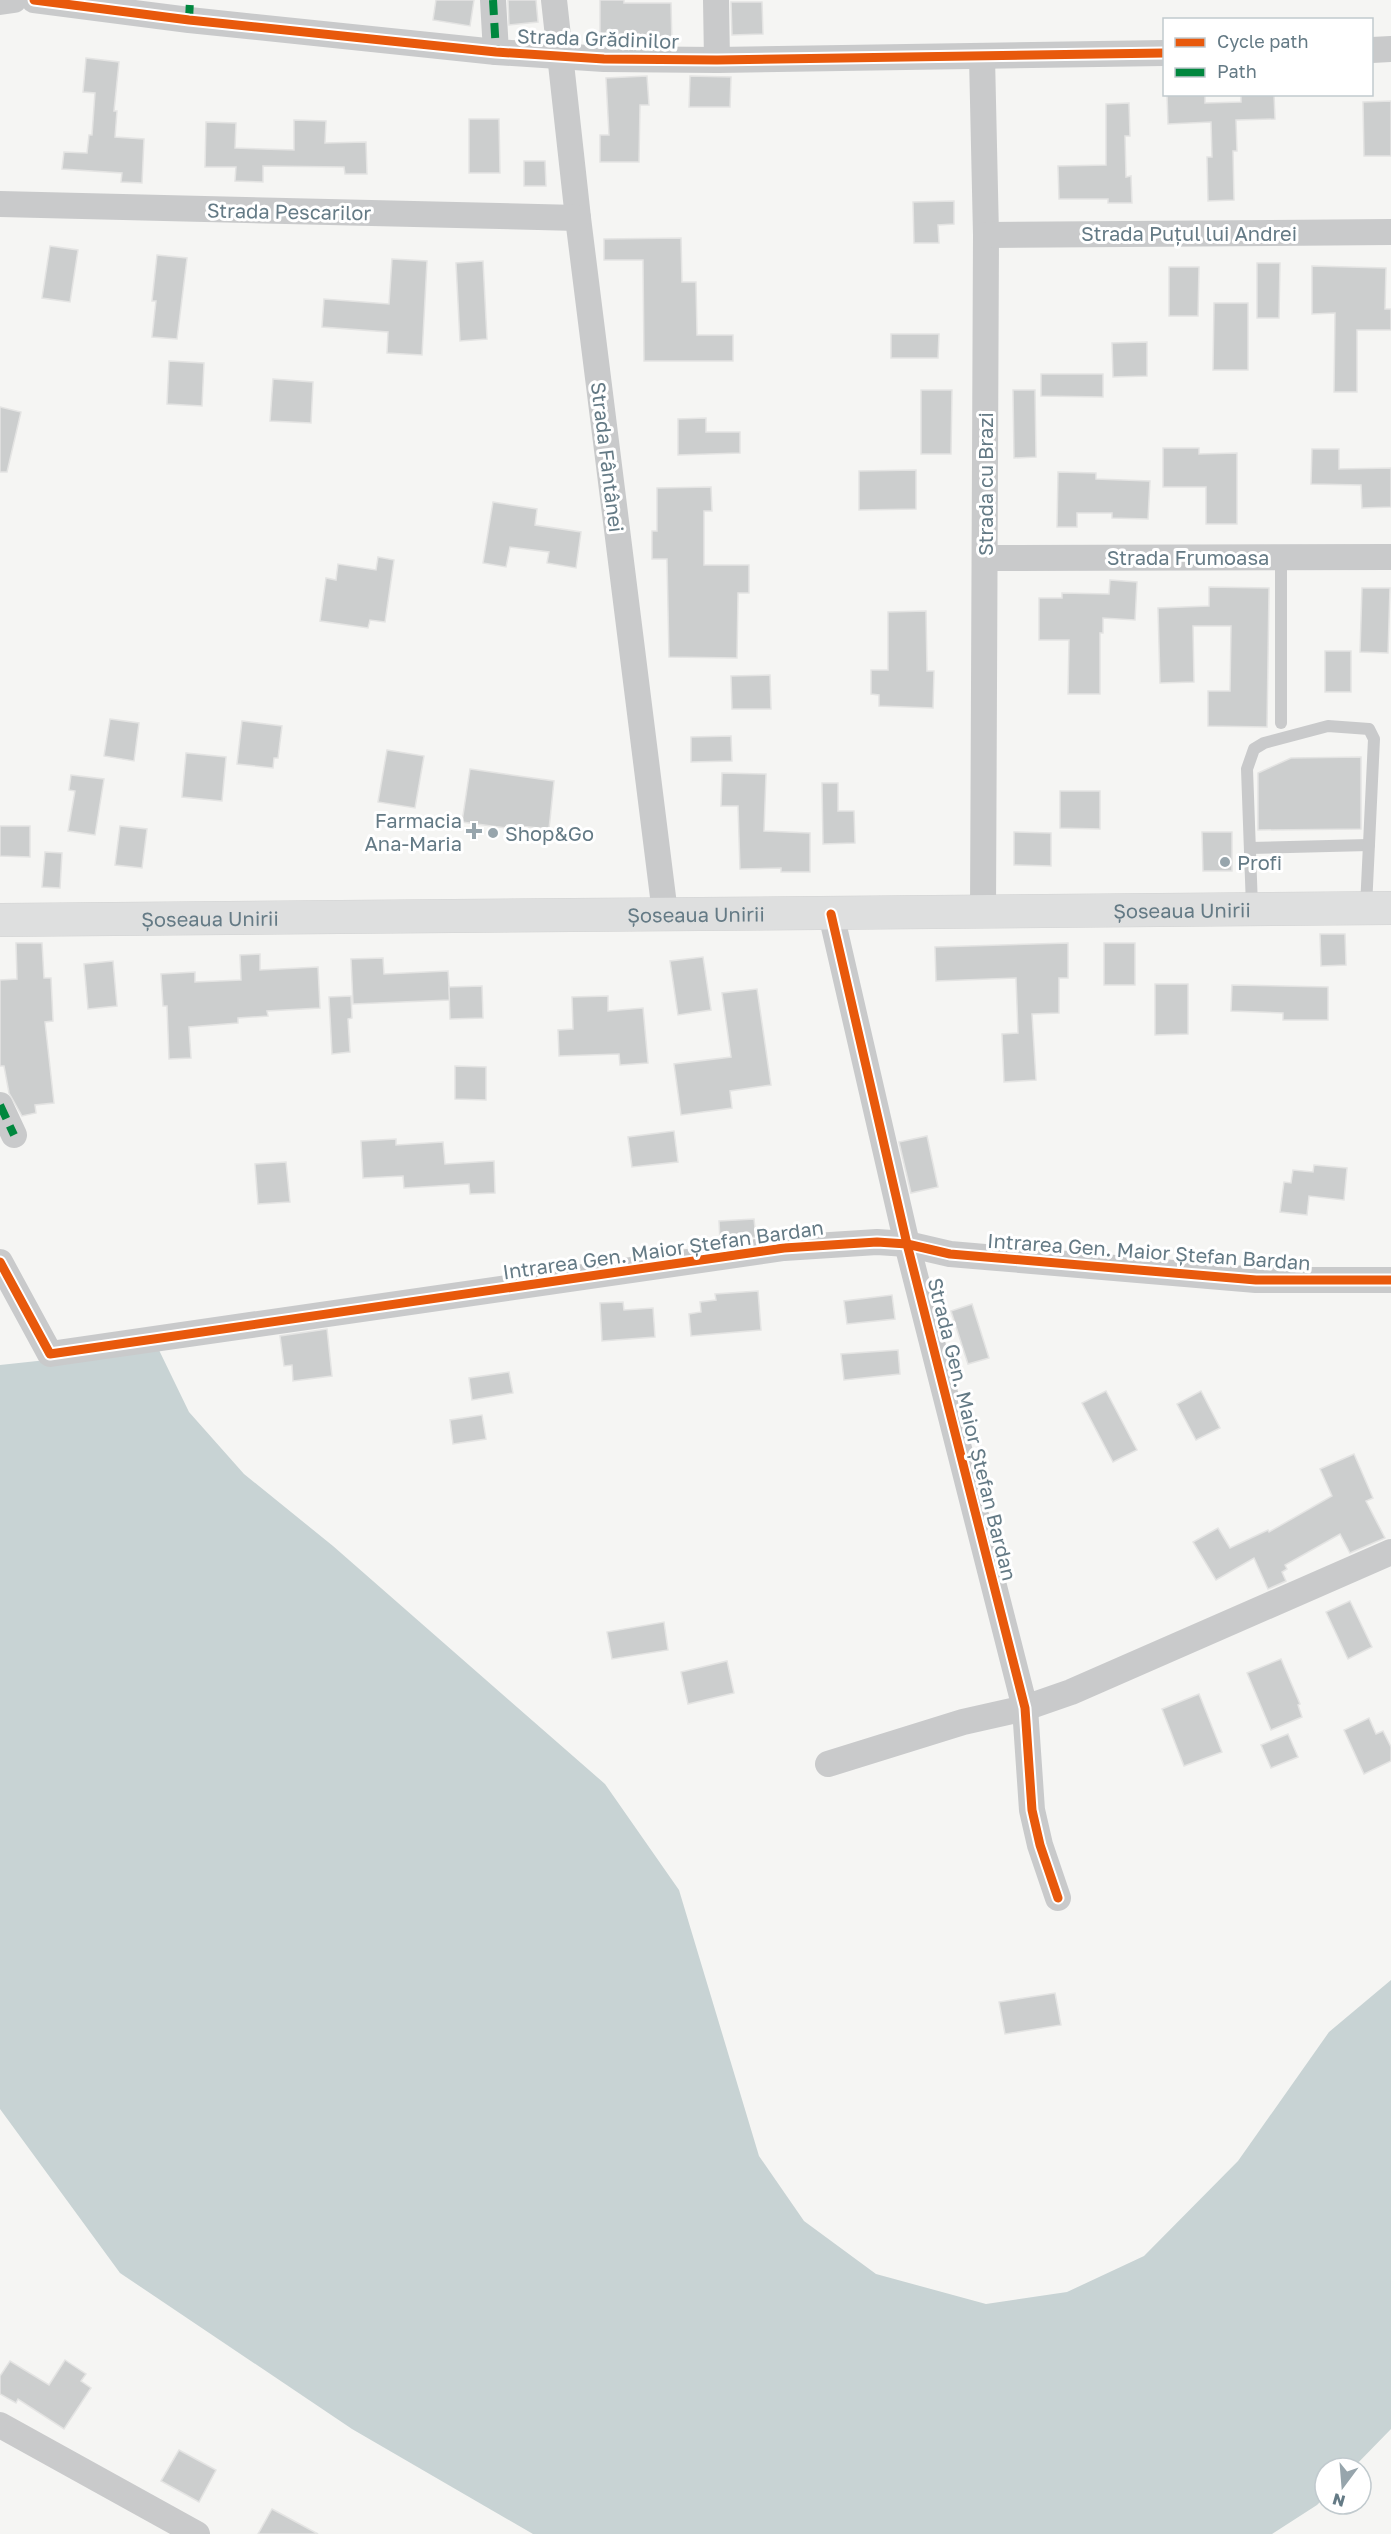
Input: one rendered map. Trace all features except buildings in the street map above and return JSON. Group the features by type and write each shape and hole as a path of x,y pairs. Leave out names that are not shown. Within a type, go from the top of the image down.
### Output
{"main road":[{"name":"Șoseaua Unirii","path":"0,920 1378,908"}],"street":[{"path":"0,2 14,0"},
{"name":"Strada Grădinilor","path":"34,0 190,10 496,52 559,56 717,60 1163,54"},
{"path":"493,0 496,52"},
{"name":"Strada Fântânei","path":"554,0 578,218 665,914"},
{"path":"716,0 717,60"},
{"path":"1373,50 1391,49"},
{"name":"Strada cu Brazi","path":"982,57 986,235 982,912"},
{"name":"Strada Pescarilor","path":"0,204 578,218"},
{"name":"Strada Puțul lui Andrei","path":"986,235 1391,232"},
{"name":"Strada Frumoasa","path":"985,558 1391,557"},
{"name":"Strada Gen. Maior Ștefan Bardan","path":"831,914 907,1244 1024,1708 1032,1810 1040,1845 1059,1898"},
{"path":"0,1105 14,1135"},
{"name":"Intrarea Gen. Maior Ștefan Bardan","path":"0,1262 50,1354 784,1248 877,1242 907,1244 950,1254 1256,1280 1391,1280"},
{"path":"828,1764 963,1722 1024,1708 1071,1692 1391,1552"},
{"path":"0,2425 197,2534"}],"lane":[{"path":"1281,557 1281,723"},
{"path":"1252,909 1248,769 1254,749 1264,743 1328,726 1369,729 1374,739 1369,845 1378,908"},
{"path":"1250,848 1369,845"}],"shaded area":[{"path":"158,1348 189,1412 244,1474 333,1546 605,1784 679,1890 759,2156 804,2221 876,2274 986,2304 1067,2292 1144,2256 1238,2161 1329,2032 1391,1980 1391,2429 1365,2456 1313,2456 1313,2508 1272,2534 533,2534 352,2429 120,2273 0,2109 0,1365"}],"marked path":[{"path":"189,20 190,0"},
{"path":"493,0 496,52"},
{"path":"0,1105 14,1135"}],"cycle path":[{"path":"34,0 189,20 496,52 604,59 717,60 1163,53"},
{"path":"831,914 907,1244 1025,1708 1032,1810 1040,1845 1058,1898"},
{"path":"0,1262 50,1354 784,1248 877,1242 907,1244 950,1254 1256,1280 1391,1280"}],"place":[{"name":"Farmacia Ana-Maria","path":"474,831"},
{"name":"Shop&Go","path":"493,833"},
{"name":"Profi","path":"1225,862"}]}
